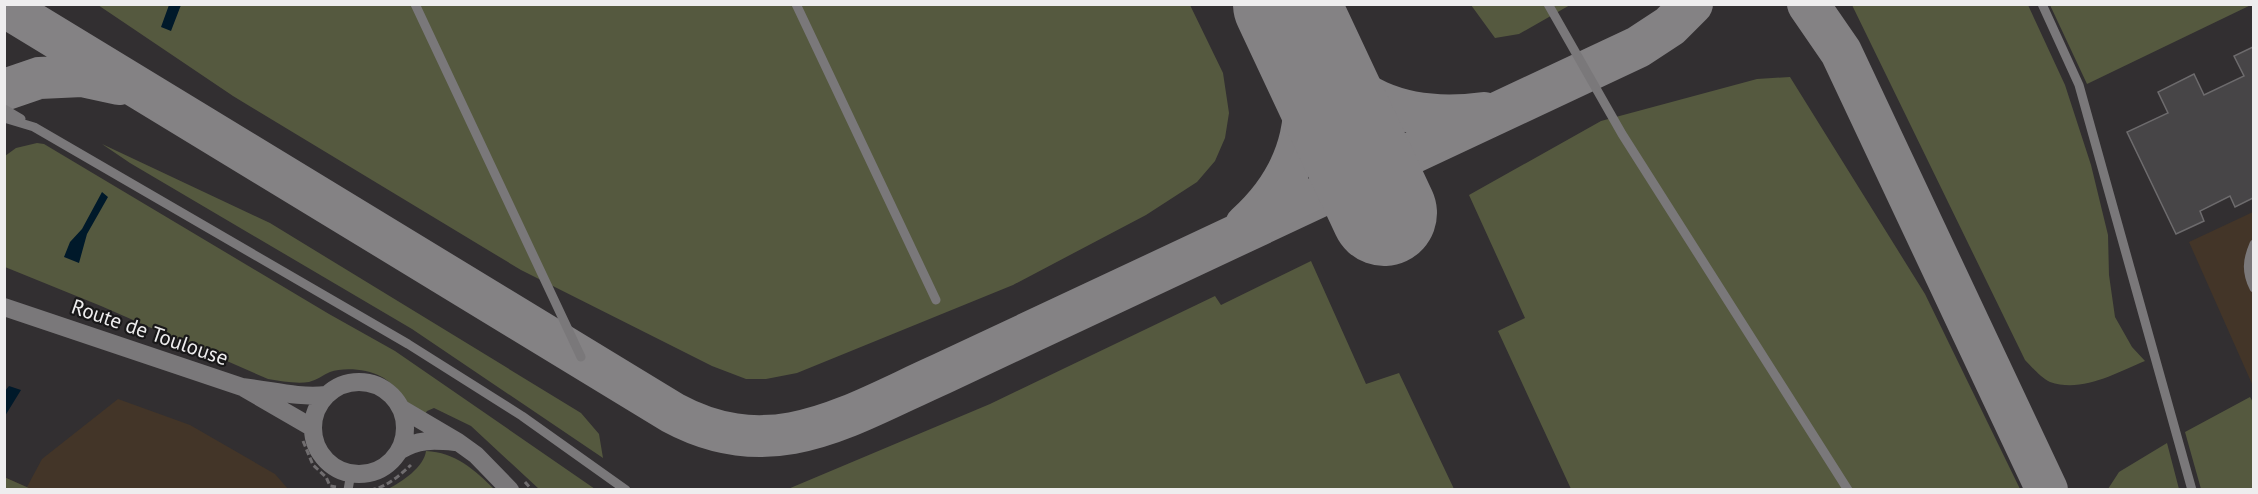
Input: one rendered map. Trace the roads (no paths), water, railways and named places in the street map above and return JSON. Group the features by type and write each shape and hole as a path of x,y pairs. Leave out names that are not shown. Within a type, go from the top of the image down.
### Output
{"main road":[{"name":"Route de Toulouse","path":"4,306 242,387 297,397 326,395"},
{"path":"399,451 405,430 402,409 395,398 374,384 348,383 336,387 319,405 307,432 328,462 339,469 349,483 365,474 379,470 399,451 412,443 423,440 458,442"},
{"name":"Route de Toulouse","path":"242,387 307,432"},
{"path":"402,409 476,455 510,489"}],"lane":[{"path":"415,4 581,357"},
{"path":"796,4 936,300"},
{"path":"1548,4 1622,134 1848,489"},
{"path":"2042,4 2079,85 2192,489"},
{"path":"4,109 408,344 522,416 626,489"},
{"path":"4,118 34,127"},
{"path":"2253,244 2247,262 2253,288"}],"water":[{"path":"169,5 181,5 171,31 161,27"},
{"path":"102,192 108,197 87,234 79,263 64,257 70,242 82,229"},
{"path":"9,386 21,390 5,416 5,391"}]}
